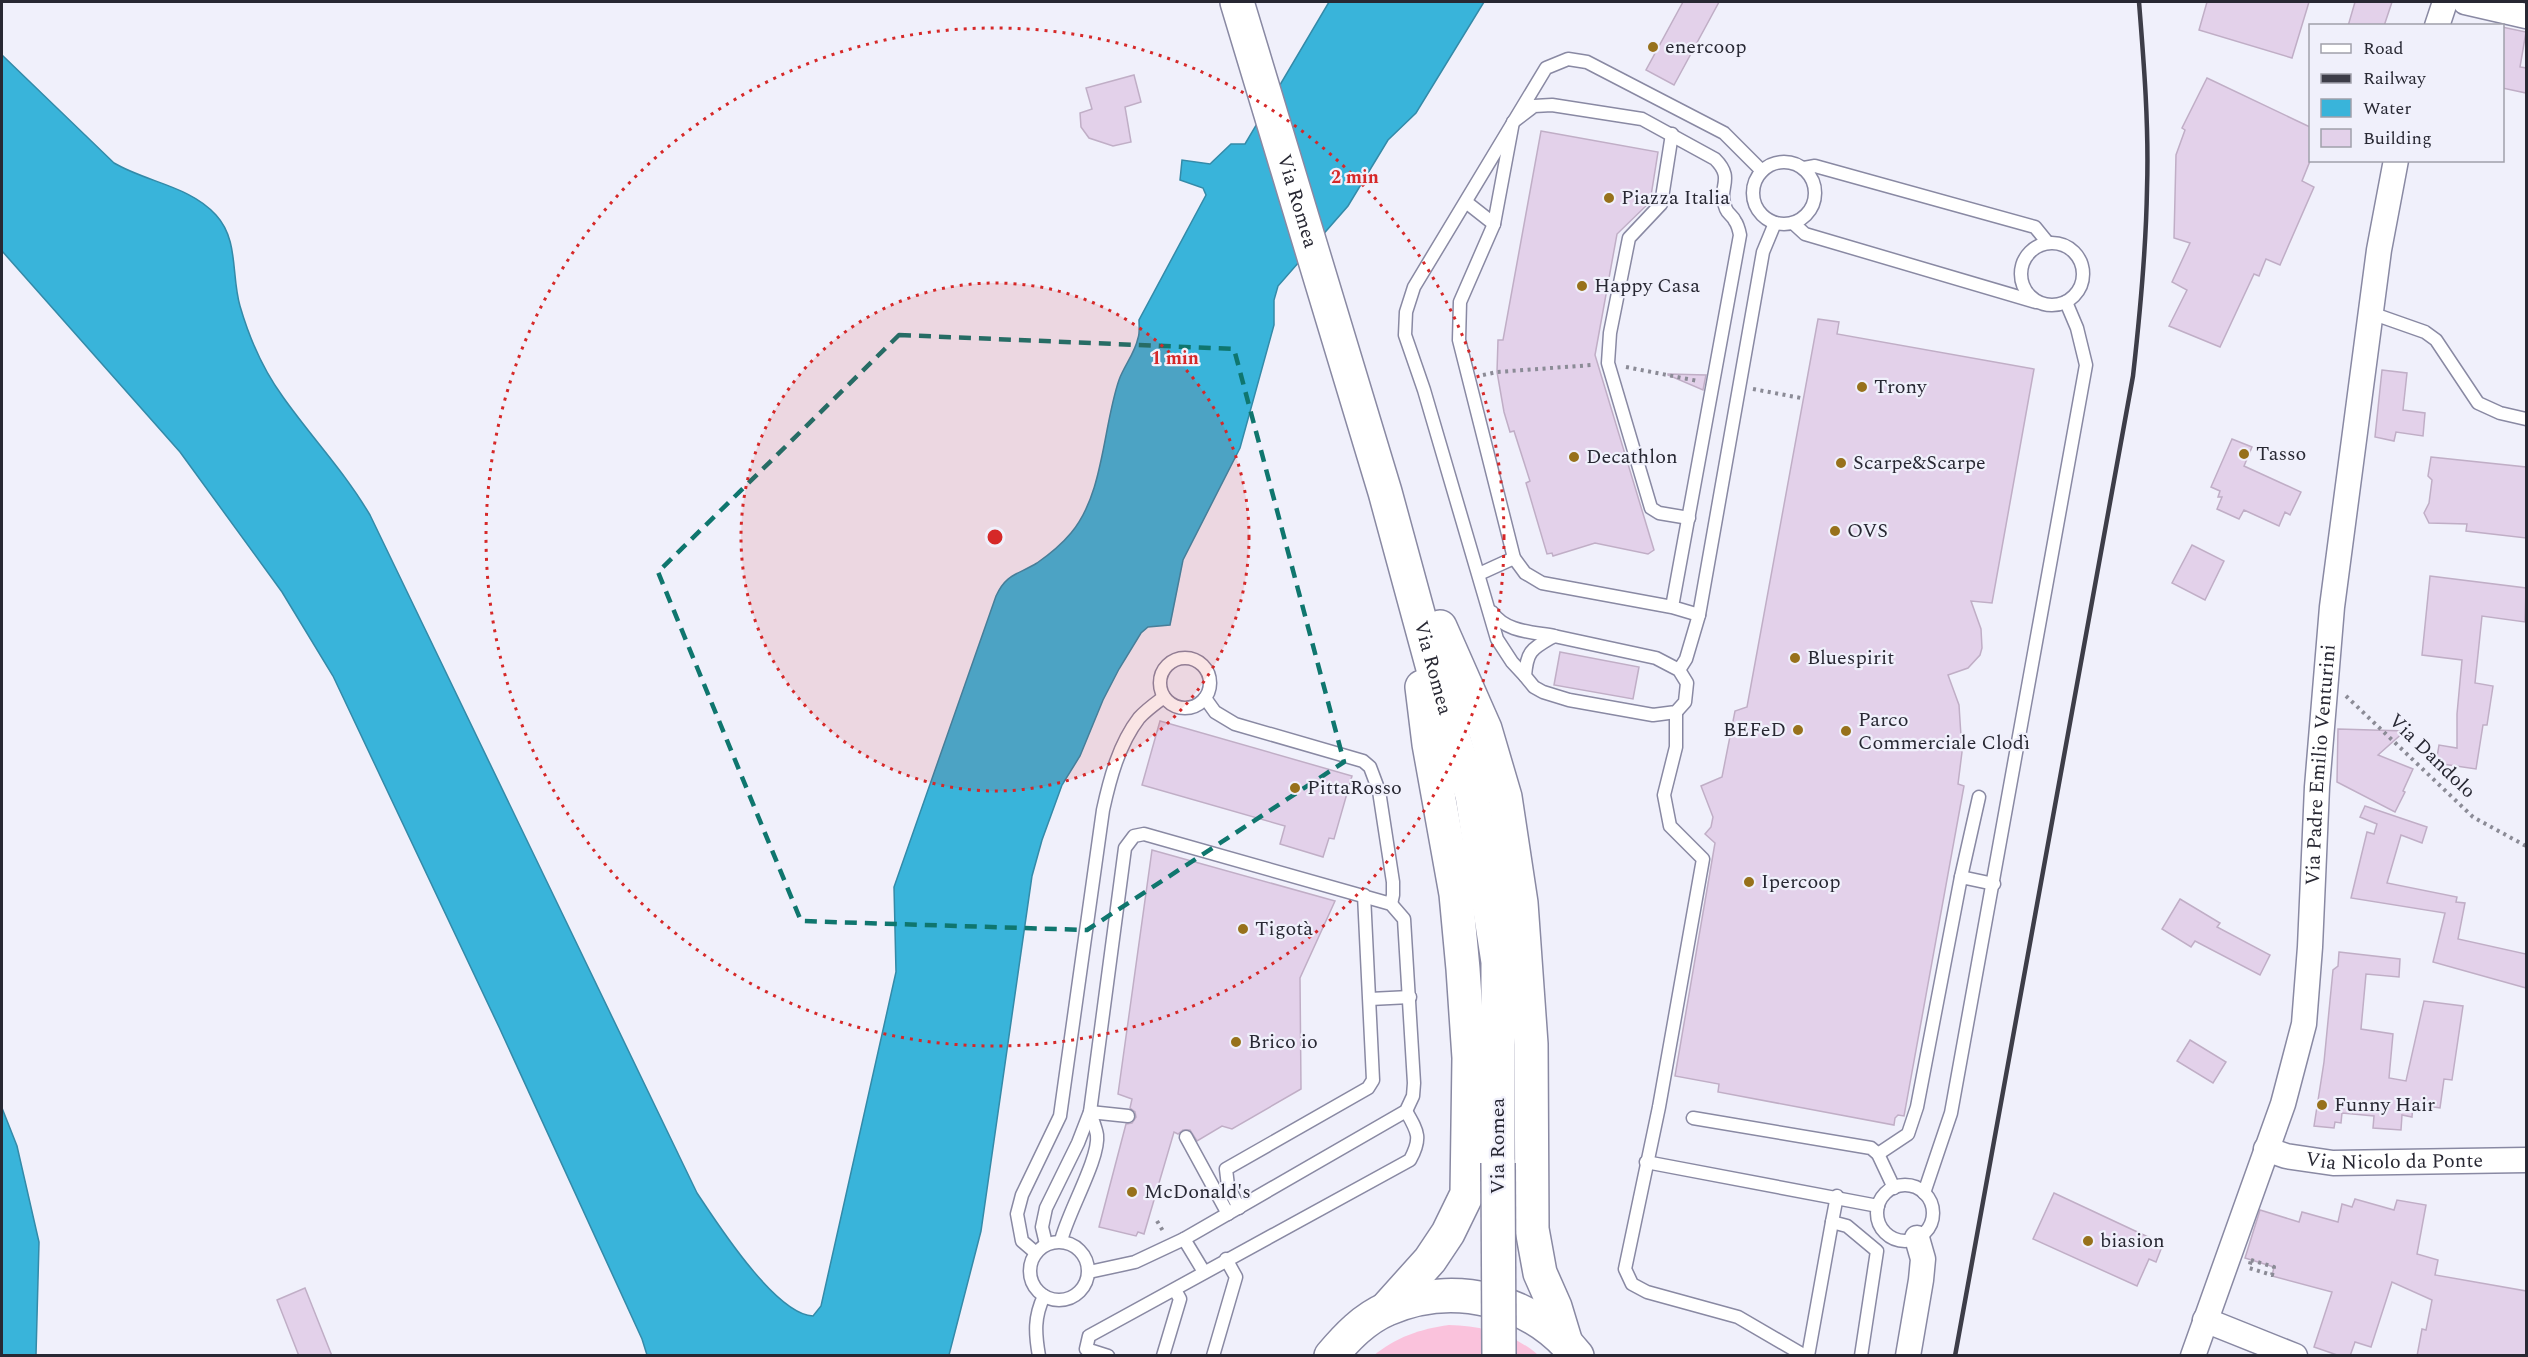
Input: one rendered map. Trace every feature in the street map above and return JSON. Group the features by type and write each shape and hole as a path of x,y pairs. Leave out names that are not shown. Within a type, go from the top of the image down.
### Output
{"main road":[{"name":"Via Romea","path":"1237,2 1385,492 1444,709 1472,795 1498,962 1500,1356"},
{"path":"1331,1356 1352,1332 1386,1309 1430,1260 1448,1233 1467,1194 1469,1058 1456,894 1429,744 1422,687 1388,567 1385,492"},
{"path":"1385,492 1415,559 1446,643 1485,729 1505,797 1521,903 1531,1044 1532,1229 1540,1274 1571,1348"},
{"path":"1386,1309 1433,1295 1481,1296 1526,1312 1571,1348"}],"street":[{"path":"2438,24 2445,2"},
{"path":"2465,2 2526,16"},
{"name":"Via Padre Emilio Venturini","path":"2193,1356 2283,1104 2304,1024 2325,676 2339,547 2379,250 2396,162"},
{"name":"Via Nicolo da Ponte","path":"2266,1149 2286,1156 2333,1162 2526,1160"},
{"path":"1908,1356 1923,1259 1917,1238"},
{"path":"2205,1320 2295,1356"}],"lane":[{"path":"1676,712 1653,715 1569,700 1534,687 1512,662 1497,639 1406,335 1406,312 1414,287 1546,68 1568,59 1587,62 1724,133 1762,171"},
{"path":"1672,607 1740,235 1735,220 1726,211 1723,196 1726,175 1723,166 1716,159 1642,119 1552,105 1534,106 1513,122 1494,224 1460,302 1459,340 1514,558 1525,573 1542,583 1672,607 1699,615"},
{"path":"1672,134 1661,204 1629,238 1610,333 1608,363 1651,508 1659,513 1689,518"},
{"path":"1778,162 1793,163 1804,168 1815,185 1816,194 1809,212 1793,223 1775,223 1767,219 1755,206 1753,187 1762,171 1778,162"},
{"path":"1804,168 1815,166 2035,227 2048,243"},
{"path":"1466,202 1494,224"},
{"path":"1679,670 1686,659 1699,615 1763,252 1775,223"},
{"path":"1793,223 1805,234 2036,302 2051,306 2066,302 2079,291 2083,274 2078,257 2065,246 2048,243 2032,249 2022,263 2021,281 2024,289 2036,302"},
{"path":"1924,1193 1951,1113 2086,365 2077,328 2066,302"},
{"path":"2371,313 2425,332 2436,340 2478,403 2500,413 2526,419"},
{"path":"1479,574 1514,558"},
{"path":"1488,606 1498,621 1508,627 1656,658 1679,670 1687,683 1684,702 1676,712 1676,747 1664,795 1670,826 1703,859 1659,1107 1624,1269 1632,1284 1647,1292 1738,1317 1807,1356 1837,1196"},
{"path":"1525,676 1526,661 1532,649 1554,636"},
{"path":"1179,658 1196,661 1208,673 1209,690 1198,704 1182,708 1173,705 1164,697 1160,684 1165,668 1179,658"},
{"path":"1036,1253 1023,1241 1017,1214 1022,1195 1060,1116 1103,810 1111,775 1140,717 1164,697"},
{"path":"1205,698 1215,712 1235,724 1362,761 1371,767 1379,791 1393,882 1394,896 1391,904"},
{"path":"1878,1154 1908,1134 1917,1107 1961,877 1979,797"},
{"path":"1046,1244 1042,1227 1046,1208 1078,1143 1090,1112 1125,848 1134,836 1144,834 1391,904 1404,920 1410,997 1414,1083 1413,1096 1406,1111 1184,1239 1135,1262 1089,1272"},
{"path":"1961,877 1994,884"},
{"path":"1234,1211 1226,1168 1368,1088 1374,1080 1364,895"},
{"path":"1370,999 1410,997"},
{"path":"1108,1356 1086,1349 1089,1336 1410,1160 1416,1148 1418,1132 1406,1111"},
{"path":"1090,1112 1128,1116"},
{"path":"1061,1241 1065,1224 1089,1170 1097,1136 1090,1112"},
{"path":"1693,1118 1861,1145 1878,1154 1894,1188"},
{"path":"1186,1137 1234,1211"},
{"path":"1646,1162 1837,1196 1878,1206"},
{"path":"1912,1186 1924,1193 1931,1203 1932,1219 1927,1230 1917,1238 1903,1241 1888,1235 1878,1220 1878,1206 1885,1194 1894,1188 1912,1186"},
{"path":"1832,1222 1847,1226 1877,1251 1861,1356"},
{"path":"1184,1239 1204,1272"},
{"path":"1061,1241 1078,1248 1088,1263 1089,1272 1083,1288 1077,1294 1061,1300 1044,1296 1036,1289 1029,1271 1036,1253 1046,1244 1061,1241"},
{"path":"1213,1356 1236,1277 1226,1259"},
{"path":"1163,1356 1180,1299 1175,1290"},
{"path":"1039,1356 1035,1329 1038,1310 1044,1296"}],"path":[{"name":"Via Dandolo","path":"2325,676 2473,817 2526,846"},
{"path":"2251,1260 2274,1267 2272,1275 2249,1268 2251,1260"}],"highlighted area":[{"path":"899,335 1234,349 1344,762 1087,930 801,921 658,572"}],"shaded area":[{"path":"1449,1325 1496,1332 1518,1341 1538,1355 1373,1356 1409,1335"}],"water":[{"path":"1329,2 1484,2 1416,113 1388,140 1348,206 1278,286 1274,300 1274,325 1240,448 1183,560 1170,625 1148,627 1141,633 1119,669 1103,700 1080,756 1062,785 1032,876 981,1231 949,1355 647,1355 642,1339 499,1027 333,676 282,592 180,452 2,251 2,55 114,163 194,197 216,215 223,225 231,247 240,306 258,353 283,397 350,484 370,515 697,1193 732,1245 765,1284 798,1311 813,1316 821,1306 896,972 894,887 996,596 1008,579 1051,553 1071,533 1090,499 1119,380 1137,344 1139,320 1206,195 1203,188 1180,180 1182,160 1210,164 1231,144 1245,144"},
{"path":"2,1108 17,1146 39,1242 36,1355 2,1355"}],"building":[{"path":"1683,2 1719,2 1674,85 1646,70"},
{"path":"2207,2 2309,2 2292,58 2199,30"},
{"path":"2355,2 2392,2 2385,24 2349,24"},
{"path":"2504,27 2526,32 2520,67 2526,68 2526,93 2504,88"},
{"path":"1134,75 1141,102 1125,107 1131,142 1113,146 1089,138 1081,127 1080,113 1092,109 1086,88"},
{"path":"2207,78 2309,127 2310,162 2302,181 2314,187 2280,265 2266,259 2259,276 2254,274 2220,347 2169,326 2187,290 2172,282 2190,243 2174,238 2176,155 2185,130 2182,128"},
{"path":"1541,131 1658,152 1650,202 1617,234 1595,355 1654,550 1648,554 1595,543 1553,556 1552,553 1547,554 1526,483 1530,481 1514,431 1510,432 1504,412 1497,372 1498,340 1503,340"},
{"path":"1818,319 1839,322 1837,334 2034,369 1992,603 1971,601 1981,629 1982,648 1980,655 1968,668 1948,675 1959,705 1962,752 1958,784 1964,786 1904,1116 1898,1115 1894,1125 1718,1092 1719,1084 1675,1076 1715,843 1705,834 1711,827 1713,817 1701,786 1722,777 1735,711 1747,707"},
{"path":"2382,370 2407,373 2403,410 2425,413 2423,436 2396,432 2394,441 2375,437"},
{"path":"1668,375 1706,375 1703,390"},
{"path":"2232,439 2252,447 2244,466 2301,492 2290,515 2285,512 2279,526 2244,510 2239,519 2217,509 2222,497 2218,497 2220,491 2211,487"},
{"path":"2431,457 2526,467 2526,538 2466,531 2467,524 2429,523 2424,513 2429,503 2432,480 2428,476"},
{"path":"2192,545 2224,561 2205,600 2172,583"},
{"path":"2430,576 2526,588 2525,622 2482,616 2475,683 2493,686 2487,725 2483,725 2476,769 2436,763 2439,745 2457,748 2457,714 2462,660 2422,655"},
{"path":"1560,652 1639,667 1633,699 1554,685"},
{"path":"1160,721 1352,776 1334,839 1329,838 1323,857 1280,844 1285,826 1142,785"},
{"path":"2338,729 2405,731 2378,755 2413,769 2395,812 2337,782"},
{"path":"2365,806 2427,827 2422,843 2401,835 2387,883 2457,897 2456,902 2465,903 2458,939 2526,954 2526,988 2433,962 2445,913 2351,898 2367,832 2374,834 2377,824 2360,817"},
{"path":"1152,850 1335,901 1300,978 1301,1089 1232,1129 1222,1126 1197,1141 1190,1130 1183,1130 1178,1134 1174,1132 1144,1234 1138,1232 1136,1236 1099,1227 1126,1124 1132,1123 1136,1117 1135,1112 1130,1108 1132,1099 1118,1094"},
{"path":"2180,899 2220,923 2217,927 2270,955 2260,975 2195,941 2191,947 2162,929"},
{"path":"2339,952 2400,959 2399,977 2366,974 2361,1029 2393,1034 2389,1078 2406,1081 2424,1001 2463,1006 2452,1080 2444,1079 2440,1108 2413,1104 2412,1117 2402,1115 2401,1130 2373,1128 2374,1116 2342,1113 2341,1123 2335,1122 2334,1128 2314,1126 2324,1062 2333,970 2338,966"},
{"path":"2190,1040 2226,1062 2213,1083 2177,1061"},
{"path":"2054,1193 2163,1244 2156,1262 2149,1259 2137,1286 2033,1239"},
{"path":"2355,1199 2394,1210 2397,1200 2426,1205 2417,1254 2438,1260 2435,1275 2526,1291 2526,1356 2417,1356 2422,1329 2426,1330 2432,1300 2392,1282 2371,1347 2355,1342 2350,1356 2340,1356 2314,1347 2332,1292 2272,1276 2274,1267 2245,1258 2260,1210 2299,1222 2302,1212 2338,1222 2342,1204 2352,1207"},
{"path":"305,1288 332,1356 299,1356 277,1300"}],"railway":[{"path":"1955,1356 2133,376 2144,260 2147,165 2146,95 2139,2"}],"place":[{"name":"enercoop","path":"1653,47"},
{"name":"Piazza Italia","path":"1609,198"},
{"name":"Happy Casa","path":"1582,286"},
{"name":"Trony","path":"1862,387"},
{"name":"Tasso","path":"2244,454"},
{"name":"Decathlon","path":"1574,457"},
{"name":"Scarpe&Scarpe","path":"1841,463"},
{"name":"OVS","path":"1835,531"},
{"name":"Bluespirit","path":"1795,658"},
{"name":"BEFeD","path":"1798,730"},
{"name":"Parco Commerciale Clodì","path":"1846,731"},
{"name":"PittaRosso","path":"1295,788"},
{"name":"Ipercoop","path":"1749,882"},
{"name":"Tigotà","path":"1243,929"},
{"name":"Brico io","path":"1236,1042"},
{"name":"Funny Hair","path":"2322,1105"},
{"name":"McDonald's","path":"1132,1192"},
{"name":"biasion","path":"2088,1241"}]}
